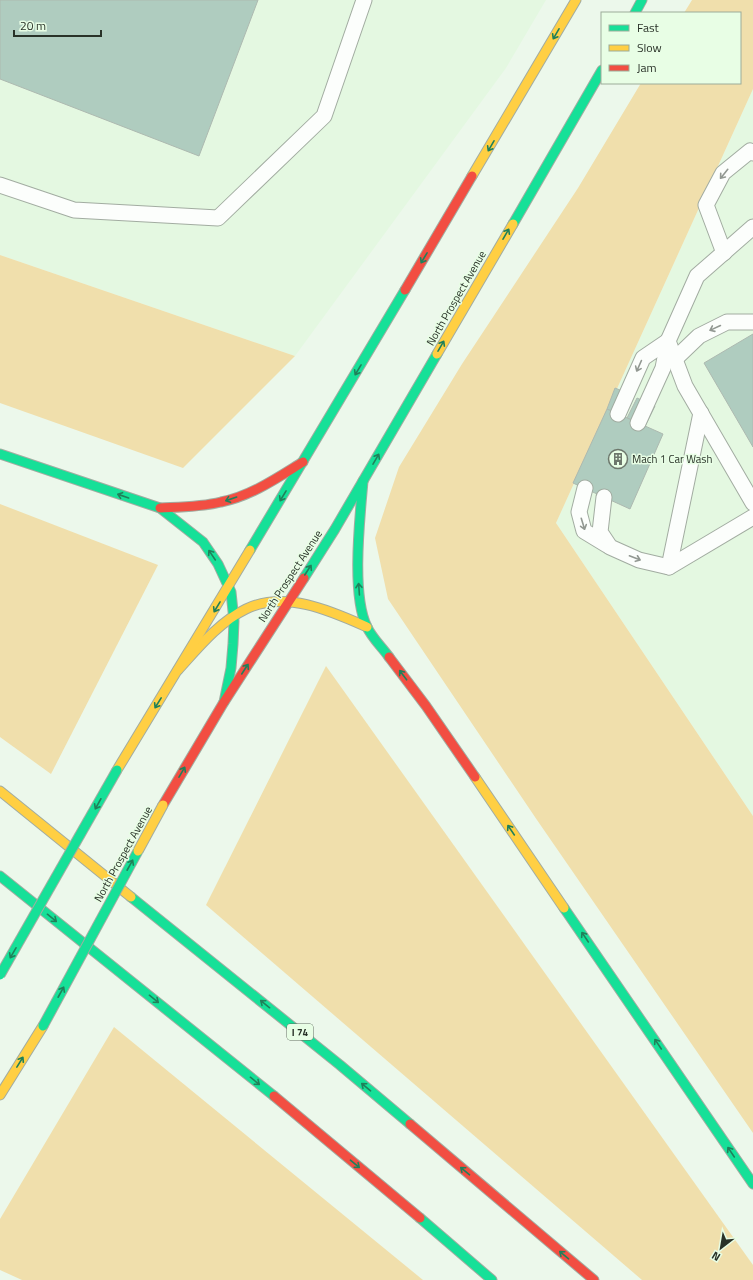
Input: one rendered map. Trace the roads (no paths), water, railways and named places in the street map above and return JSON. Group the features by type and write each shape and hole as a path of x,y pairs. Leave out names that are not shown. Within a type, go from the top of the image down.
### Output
{"main road":[{"path":"0,975 117,770 229,588 576,0"},
{"path":"636,12 642,0"},
{"name":"North Prospect Avenue","path":"0,1095 43,1026 163,805 224,702 335,529 601,72"},
{"path":"0,454 160,508 203,542 218,564 229,588 234,617 231,668 224,702"},
{"path":"160,508 204,506 229,500 261,487 304,462"},
{"path":"363,481 358,548 360,604 367,627 426,706 753,1184"},
{"path":"178,670 206,640 234,617 248,608 271,602 300,603 367,627"},
{"name":"I 74","path":"0,791 340,1065 594,1280"},
{"path":"0,876 325,1138 492,1280"}],"lane":[{"path":"0,185 74,210 218,218 324,116 364,0"},
{"path":"724,253 706,205 723,173 750,151 753,153"},
{"path":"638,423 663,368 668,342 697,276 753,227"},
{"path":"675,359 699,336 727,322 753,322"},
{"path":"668,342 685,386 753,503"},
{"path":"618,414 643,358 668,342"},
{"path":"669,567 701,413"},
{"path":"585,488 579,512 584,531 610,547 639,560 669,567 753,517"},
{"path":"604,497 600,532 610,547"}],"place":[{"name":"Mach 1 Car Wash","path":"618,459"}]}
